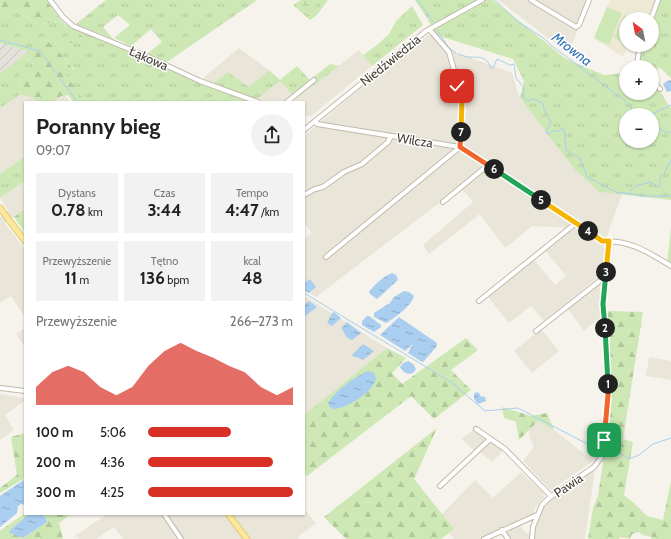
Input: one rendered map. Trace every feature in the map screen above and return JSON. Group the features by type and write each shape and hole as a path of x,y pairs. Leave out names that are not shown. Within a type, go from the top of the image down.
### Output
{"main road":[{"path":"0,208 24,240"},
{"path":"229,515 247,539"}],"street":[{"name":"Łąkowa","path":"50,0 63,17 73,26 146,56 200,81 254,101"},
{"name":"Niedźwiedzia","path":"306,129 429,29 482,0"},
{"path":"531,0 576,27 579,25 589,0"},
{"path":"654,12 658,0"},
{"path":"326,257 460,147 462,99 449,52 429,29"},
{"path":"288,101 314,80"},
{"name":"Wilcza","path":"315,122 317,124 460,147 602,241 628,243 644,250 671,266"},
{"path":"305,195 325,186 344,172 362,164 388,142 391,136"},
{"path":"443,202 488,165"},
{"path":"479,301 576,224"},
{"name":"Pawia","path":"532,539 533,527 542,505 551,496 594,468 602,456 604,449 608,395 603,304 609,241"},
{"path":"536,331 606,276"},
{"path":"0,388 24,391"},
{"path":"476,429 505,448 551,496"},
{"path":"440,486 490,438"},
{"path":"165,515 182,539"},
{"path":"484,539 537,516"},
{"path":"502,530 508,539"}],"shaded area":[{"path":"498,0 591,0 568,53"},
{"path":"610,0 655,0 651,12 619,12 619,52 625,52 623,57 594,38"},
{"path":"428,35 433,36 441,47 512,73 520,98 575,170 599,192 622,194 603,247 606,251 602,274 544,321 531,306 509,323 489,298 490,295 534,260 555,285 566,276 546,251 574,228 532,226 505,248 480,214 429,254 423,245 473,202 460,187 316,297 305,291 305,238 312,233 305,224 305,135 379,73"},
{"path":"0,43 30,52 0,73"},
{"path":"239,48 269,70 249,87 228,72 213,84 202,79"},
{"path":"359,50 372,66 311,116 305,116 305,101 294,101"},
{"path":"50,74 69,101 24,101 24,157 0,174 0,108"},
{"path":"280,80 293,95 286,101 264,101 257,99"},
{"path":"24,182 24,210 5,223 24,249 24,316 11,296 0,303 0,217 8,211 0,198"},
{"path":"601,281 602,316 584,331 567,308"},
{"path":"305,297 387,348 305,414"},
{"path":"24,329 24,346 16,334"},
{"path":"541,329 559,351 532,373 514,351"},
{"path":"649,357 671,361 671,380 646,376"},
{"path":"0,394 24,398 24,402 5,415 14,430 0,440"},
{"path":"538,421 554,430 593,461 551,490 523,461 534,447 529,436 530,428"},
{"path":"473,430 504,450 492,462 480,452 478,454 462,439"},
{"path":"595,470 585,539 534,539 535,527 543,506 550,499"},
{"path":"521,472 543,492 544,497 535,508 533,515 481,539 454,539 449,533 454,529 442,514 475,480 493,498"},
{"path":"305,510 316,523 298,537 299,539 123,539 114,527 96,539 79,539 75,536 106,515 305,515"},
{"path":"520,526 526,533 531,534 530,539 511,539 506,533"}],"green space":[{"path":"0,0 46,0 61,20 39,25 15,10 0,18"},
{"path":"106,0 257,0 167,62 147,54 162,42 151,29 131,46 114,38 130,25 118,15 103,27 113,39 76,24"},
{"path":"301,0 328,0 317,15 310,20 293,5"},
{"path":"307,0 321,1 316,1 314,9 308,9 303,7 303,3"},
{"path":"415,0 493,0 566,59 604,75 619,74 619,100 659,100 659,90 671,108 671,200 599,192 575,170 520,98 524,81 513,59 436,35"},
{"path":"660,0 671,0 671,78 659,67 659,60 638,60 641,52 659,52 659,12 656,12"},
{"path":"412,6 423,25 372,66 363,55 389,34 396,21"},
{"path":"607,7 620,12 619,20 609,45 594,38"},
{"path":"15,10 39,25 61,20 65,24 82,32 199,82 249,101 84,101 63,72 75,70 59,52 70,43 83,43 73,33 53,45 45,40 30,52 0,43 0,18"},
{"path":"619,26 619,40 614,38"},
{"path":"73,33 82,36 83,43 70,43 59,52 75,71 64,72 84,101 72,101 68,95 61,96 54,101 35,101 34,98 21,94 19,85 23,80 18,77 22,69 32,70 34,64 23,56 45,40 53,45"},
{"path":"23,56 34,64 32,70 18,77 23,80 19,85 21,94 0,108 0,73"},
{"path":"330,64 339,66 296,99 280,81 257,99 213,84 228,72 249,87 269,70 280,80 297,66 310,80"},
{"path":"24,157 24,182 0,198 0,174"},
{"path":"24,210 24,232 14,217"},
{"path":"671,228 671,266 667,263"},
{"path":"606,311 643,312 623,439 633,442 624,495 647,516 663,520 671,481 671,539 651,539 652,537 643,535 639,532 632,534 630,539 620,537 619,539 588,539 593,508 598,496 604,456 610,395"},
{"path":"466,338 478,350 451,370 471,390 434,419 411,396 307,476 305,473 305,414 387,348 406,358 392,373 402,384"},
{"path":"502,407 531,416 547,413 554,430 538,421 519,440 516,422 504,418"},
{"path":"437,428 414,479 454,529 441,539 346,539 324,517"},
{"path":"24,433 24,479 0,493 0,488 17,475 11,437"},
{"path":"24,514 24,515 28,515 9,531 23,538 47,522 43,515 70,515 59,523 63,539 0,539 0,531"}],"water":[{"path":"671,80 671,91 667,92 663,84"},
{"path":"392,273 396,275 398,280 377,299 370,294 369,292 376,284"},
{"path":"310,279 316,287 309,293 305,291 305,282"},
{"path":"404,291 409,292 414,296 413,300 402,311 386,323 374,317 374,313 389,304 394,297"},
{"path":"309,301 317,307 305,316 305,304"},
{"path":"334,312 341,318 332,326 327,323"},
{"path":"367,316 381,325 381,327 374,332 362,325 362,321"},
{"path":"399,317 437,343 437,346 424,361 422,362 408,353 413,344 405,351 380,335"},
{"path":"347,322 361,333 352,340 346,337 341,328"},
{"path":"363,344 374,351 363,360 352,355"},
{"path":"408,361 413,364 416,369 410,374 406,373 400,367 403,363"},
{"path":"368,371 374,373 376,379 364,395 339,408 333,409 329,406 328,403 341,389"},
{"path":"477,392 480,396 485,397 486,401 478,404 474,399 474,394"},
{"path":"24,480 24,505 21,504 18,506 17,513 0,527 0,496"},
{"path":"28,515 43,515 46,518 47,522 23,538 10,533 9,531"}],"waterway":[{"name":"Mrowna","path":"417,0 433,22"},
{"name":"Mrowna","path":"495,0 517,21 542,37 625,101 631,108"},
{"name":"Mrowna","path":"437,30 449,48 456,53"},
{"path":"0,40 40,51 76,101"},
{"name":"Mrowna","path":"459,54 485,59 491,68 493,68 497,59 510,65 514,64 516,78 524,88 523,97 528,101 533,99 543,103 544,109 551,122 546,133 549,134 554,130 558,132 561,129 564,129 566,150 580,158 587,177 616,192 648,196 671,196"},
{"name":"Mrowna","path":"659,111 671,105"},
{"name":"Mrowna","path":"659,128 666,132 671,132"},
{"name":"Mrowna","path":"629,193 634,187 650,182 656,187 660,186 660,177 665,172 671,160"},
{"path":"305,294 451,382 485,411 518,408 601,451"},
{"path":"608,450 616,451 629,459 639,455 653,444 671,438"}],"route":[{"path":"457,86 462,99 460,147 602,241 609,241 603,304 608,395 604,440"}]}
